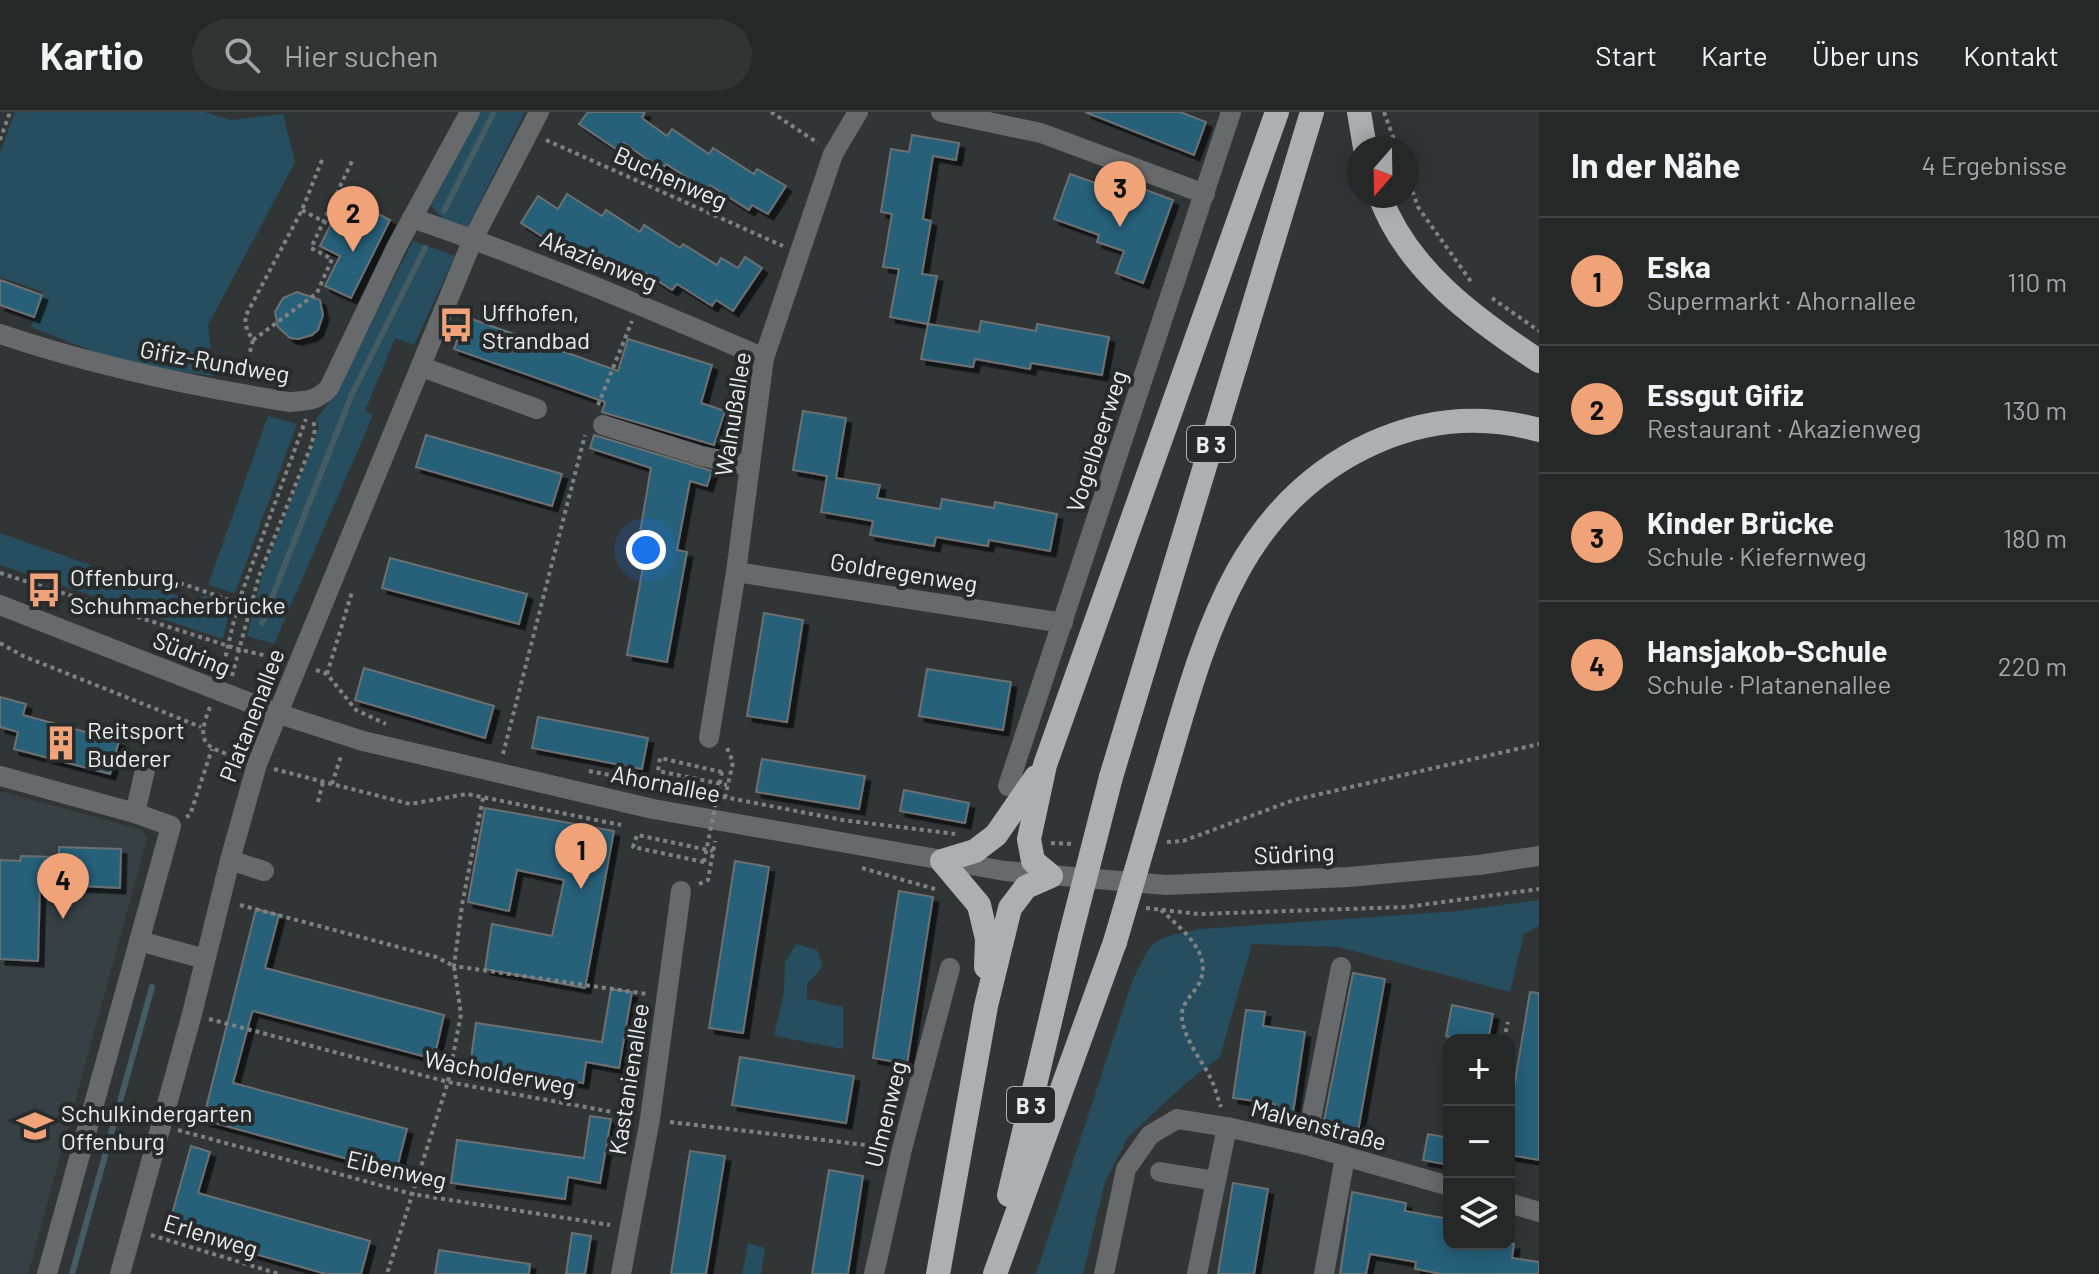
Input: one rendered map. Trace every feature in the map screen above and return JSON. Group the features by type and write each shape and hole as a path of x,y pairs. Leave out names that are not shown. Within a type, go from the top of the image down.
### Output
{"highway":[{"path":"938,1274 986,1006 1010,908 1026,887 1051,876 1033,861 1029,839 1045,765 1277,112"},
{"name":"B 3","path":"993,1274 1070,937 1111,777 1312,112"},
{"path":"1359,112 1363,136"},
{"path":"1387,208 1416,261 1489,328 1539,361"},
{"path":"993,1274 1115,942 1203,645 1235,574 1269,520 1302,486 1348,454 1400,431 1439,422 1473,420 1539,430"},
{"path":"986,1006 987,939 979,905 942,861 975,851 996,835 1045,765"}],"street":[{"name":"Gifiz-Rundweg","path":"0,334 147,377 289,402 321,397 329,388 412,218 470,112"},
{"name":"Platanenallee","path":"120,1274 257,764 473,239 539,112"},
{"name":"Walnußallee","path":"709,738 736,572 764,358 833,154 858,112"},
{"path":"941,112 1041,133 1205,194"},
{"name":"Vogelbeerweg","path":"1008,786 1231,112"},
{"name":"Akazienweg","path":"412,218 639,304 764,358"},
{"path":"422,367 537,409"},
{"path":"595,429 750,466"},
{"name":"Goldregenweg","path":"736,572 1063,623"},
{"name":"Südring","path":"0,605 276,713"},
{"name":"Ahornallee","path":"276,713 363,741 653,809 942,861 1051,876"},
{"path":"135,813 146,766"},
{"path":"0,776 171,826 47,1274"},
{"name":"Südring","path":"1051,876 1181,884 1349,877 1539,856"},
{"path":"230,860 264,871"},
{"name":"Kastanienallee","path":"621,1274 650,1119 681,891"},
{"path":"139,941 205,959"},
{"path":"1306,1145 1341,967"},
{"name":"Ulmenweg","path":"874,1274 902,1149 950,968"},
{"path":"1104,1274 1126,1169 1150,1135 1177,1119 1227,1127"},
{"name":"Malvenstraße","path":"1197,1274 1227,1127 1306,1145 1443,1184"},
{"path":"1324,1274 1345,1157"},
{"path":"1160,1172 1216,1181"},
{"path":"1515,1205 1539,1212"}],"path":[{"path":"0,140 10,112"},
{"path":"771,112 833,154"},
{"path":"1384,112 1393,136"},
{"name":"Buchenweg","path":"528,132 799,254"},
{"path":"253,340 317,293 332,259 311,248 353,159"},
{"path":"240,393 253,340 245,317 302,210 322,160"},
{"path":"1419,208 1474,285"},
{"path":"302,210 330,225"},
{"path":"1487,294 1539,331"},
{"path":"598,405 639,304"},
{"path":"217,691 238,603 304,428 310,401"},
{"path":"0,573 241,650 259,576 311,446 315,430 310,401"},
{"path":"517,757 503,754 580,448 595,429"},
{"path":"180,583 238,603"},
{"path":"0,643 23,656 202,727 204,739 212,749 332,784"},
{"path":"327,674 356,710 386,724"},
{"path":"709,738 725,746 733,762 725,798"},
{"path":"1152,842 1183,841 1294,800 1539,744"},
{"path":"171,826 190,815 212,749"},
{"path":"638,827 633,847 704,862 722,772 660,758 658,771 727,785"},
{"path":"577,769 843,820 959,834"},
{"path":"318,802 323,782"},
{"path":"387,1274 448,1082 461,1014 454,966 462,905 483,798"},
{"path":"637,835 713,851"},
{"path":"1029,839 1060,845 1075,844"},
{"path":"681,891 708,880 715,841"},
{"path":"220,900 436,957 454,966 667,997"},
{"path":"1159,908 1196,942 1202,962 1200,983 1184,1005 1181,1015 1187,1035 1212,1082 1227,1127"},
{"name":"Wacholderweg","path":"192,1014 448,1082 650,1119 902,1149"},
{"path":"1505,1034 1508,1022"},
{"name":"Eibenweg","path":"161,1125 412,1194 628,1228"},
{"name":"Erlenweg","path":"132,1230 279,1274"}],"shaded area":[{"path":"15,112 204,112 231,120 283,114 295,162 208,325 214,376 151,368 100,354 31,327 43,292 0,277 0,153"},
{"path":"478,112 525,112 467,228 443,219 431,206"},
{"path":"413,241 455,256 414,345 395,338 365,411 373,415 274,644 247,636 262,575 319,428 316,419 334,396"},
{"path":"268,416 297,424 235,593 208,585"},
{"path":"0,533 200,604 204,595 231,605 223,639 0,565"},
{"path":"0,791 143,830 147,839 28,1274 0,1274"},
{"path":"1539,900 1539,926 1524,934 1510,992 1338,947 1252,944 1220,1057 1187,1082 1128,1137 1105,1182 1083,1274 1036,1274 1132,982 1156,942 1201,929 1458,911"},
{"path":"796,944 817,950 823,966 807,984 807,999 843,1007 843,1049 774,1036 784,992 785,962"},
{"path":"748,1243 765,1248 761,1274 742,1274"}],"building":[{"path":"588,112 645,112 642,118 667,136 672,129 709,154 713,148 754,174 757,169 786,186 768,214 752,205 749,210 710,185 706,190 666,164 662,170 624,143 619,151 579,124"},
{"path":"1085,112 1180,112 1206,122 1194,155"},
{"path":"912,135 959,143 956,160 933,156 923,219 931,221 922,274 937,276 928,324 890,317 899,269 883,267 892,214 881,212 891,149 909,152"},
{"path":"1070,174 1118,191 1122,181 1173,200 1143,283 1116,273 1124,251 1097,242 1099,235 1054,219"},
{"path":"567,194 602,216 606,210 640,232 644,225 680,248 683,244 717,265 721,258 738,268 745,257 762,268 733,311 716,300 712,306 677,284 672,290 639,269 634,276 600,254 596,260 562,238 557,246 521,223 538,196 558,209"},
{"path":"341,204 369,217 372,211 390,220 351,298 325,286 340,256 320,246"},
{"path":"0,280 42,295 34,317 0,305"},
{"path":"297,292 320,300 323,315 318,330 298,339 290,338 278,327 275,312 283,298"},
{"path":"466,317 618,371 628,339 712,365 701,403 725,411 714,445 602,412 605,402 454,349"},
{"path":"981,321 1036,331 1037,324 1109,337 1102,375 1031,363 1030,369 975,359 973,367 921,359 928,324 979,332"},
{"path":"803,411 846,418 836,478 880,485 877,498 940,509 942,499 994,508 995,502 1057,514 1050,551 989,540 988,546 936,537 934,546 870,535 873,521 821,512 827,476 793,470"},
{"path":"426,435 562,474 552,506 416,467"},
{"path":"594,435 712,471 707,486 690,481 677,550 687,552 667,662 627,655 647,545 638,544 651,468 590,448"},
{"path":"390,558 527,594 519,624 382,588"},
{"path":"764,613 803,620 787,722 747,716"},
{"path":"364,668 494,706 485,738 355,700"},
{"path":"927,669 1011,682 1003,730 919,716"},
{"name":"Reitsport Buderer","path":"0,697 26,704 23,715 119,741 110,774 14,749 18,732 0,727"},
{"path":"538,717 648,738 642,769 532,748"},
{"path":"762,759 865,776 859,809 756,792"},
{"path":"904,790 969,803 965,823 900,811"},
{"path":"485,808 614,831 585,988 485,969 492,924 552,936 564,880 517,870 509,911 468,902"},
{"path":"59,847 121,849 120,888 40,884 38,961 0,959 0,860 20,861 21,856 59,857"},
{"path":"735,861 769,867 743,1033 709,1028"},
{"path":"899,891 933,897 907,1064 873,1058"},
{"path":"256,909 279,915 265,968 444,1015 434,1059 253,1011 251,1016 233,1083 407,1129 396,1172 203,1120"},
{"path":"1353,973 1385,979 1357,1137 1322,1131"},
{"path":"611,989 632,992 619,1068 586,1062 583,1083 470,1066 476,1023 602,1042"},
{"path":"1530,992 1539,993 1539,1160 1515,1156 1515,1081"},
{"path":"1452,1005 1493,1014 1489,1034 1446,1034"},
{"path":"1246,1010 1265,1012 1263,1026 1305,1032 1292,1120 1273,1118 1275,1104 1233,1098"},
{"path":"740,1057 854,1076 846,1123 732,1105"},
{"path":"590,1116 611,1119 600,1183 568,1177 565,1199 451,1183 457,1140 584,1158"},
{"path":"1428,1134 1443,1137 1443,1164 1423,1160"},
{"path":"191,1146 210,1152 198,1193 370,1241 361,1274 326,1274 195,1237 196,1233 169,1225"},
{"path":"690,1151 725,1156 706,1274 671,1274"},
{"path":"829,1170 863,1176 848,1274 812,1274"},
{"path":"1233,1183 1268,1189 1254,1274 1218,1274"},
{"path":"1352,1192 1406,1203 1405,1211 1443,1218 1443,1250 1513,1250 1512,1258 1539,1262 1539,1274 1442,1274 1415,1269 1416,1262 1370,1254 1366,1274 1340,1274"},
{"path":"572,1233 591,1236 585,1274 566,1274"},
{"path":"439,1250 530,1264 529,1274 435,1274"}],"waterway":[{"path":"444,211 494,112"},
{"path":"262,623 352,394 425,248"},
{"path":"72,1274 152,987"}],"place":[{"name":"Kinder Brücke","path":"1120,227"},
{"name":"Essgut Gifiz","path":"353,252"},
{"name":"Uffhofen, Strandbad","path":"456,325"},
{"name":"Offenburg, Schuhmacherbrücke","path":"44,590"},
{"name":"Reitsport Buderer","path":"61,743"},
{"name":"Eska","path":"581,889"},
{"name":"Hansjakob-Schule","path":"63,919"},
{"name":"Schulkindergarten Offenburg","path":"35,1126"}]}
